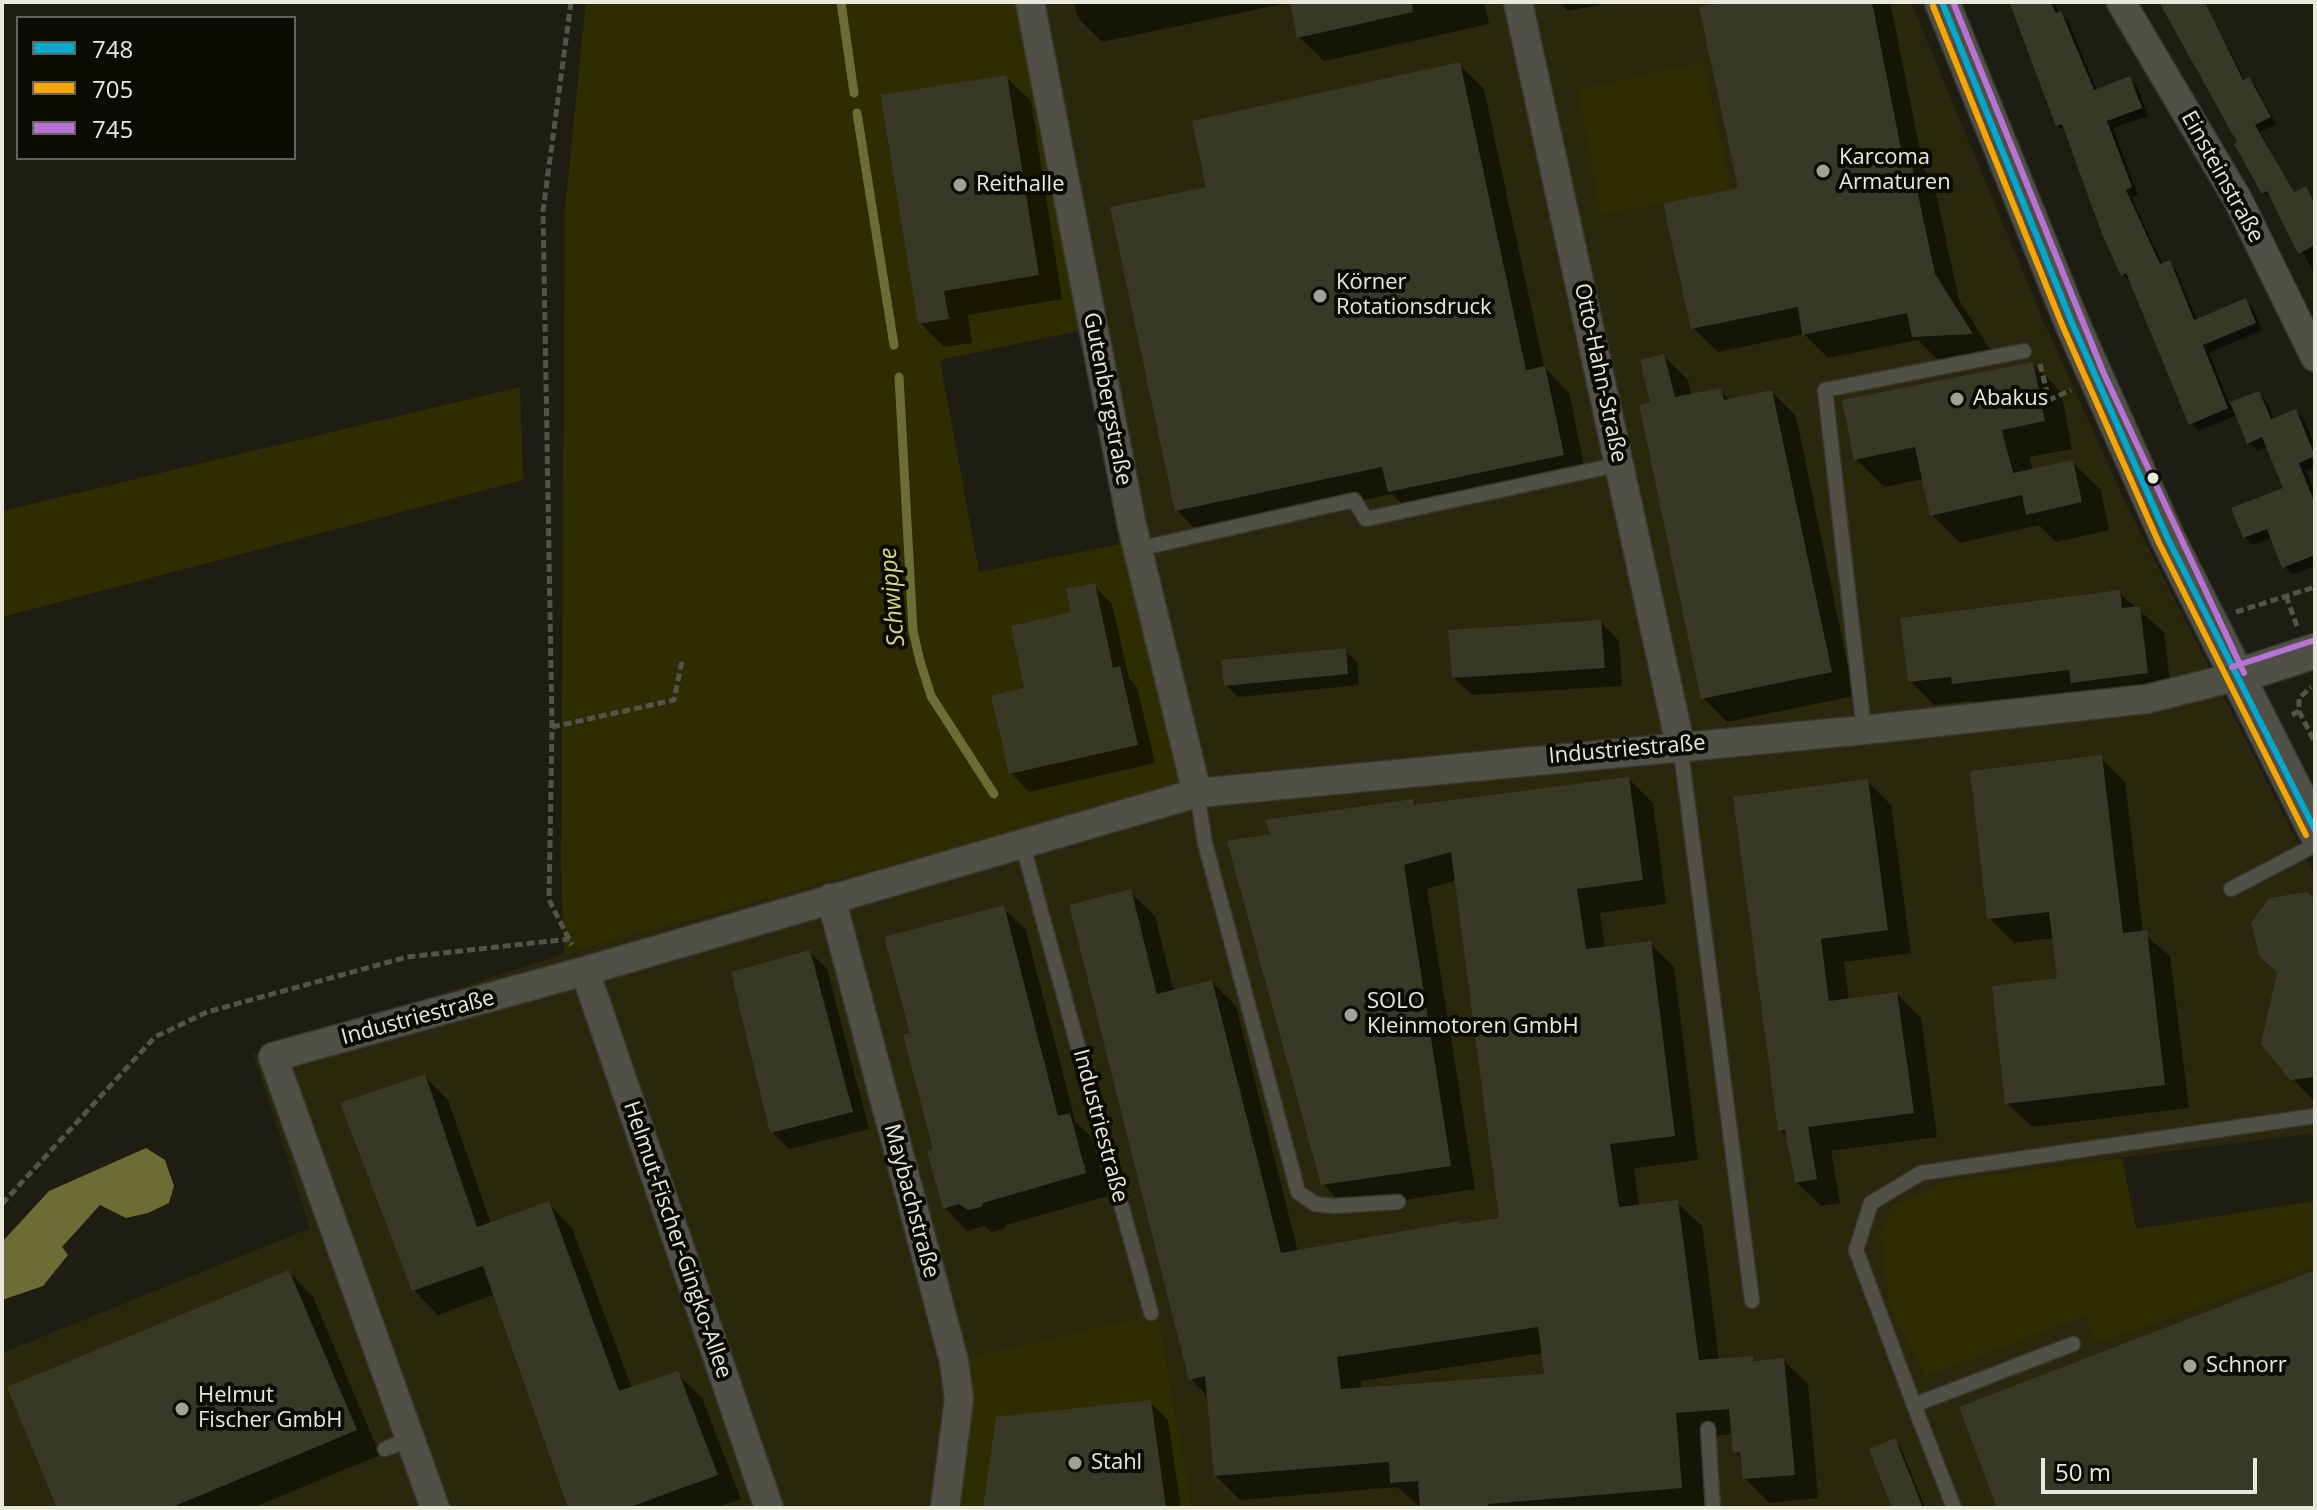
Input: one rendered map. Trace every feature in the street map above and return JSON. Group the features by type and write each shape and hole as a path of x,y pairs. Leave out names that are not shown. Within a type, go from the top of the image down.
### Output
{"street":[{"name":"Gutenbergstraße","path":"1030,2 1138,549 1197,793"},
{"name":"Otto-Hahn-Straße","path":"1518,2 1680,744"},
{"path":"1942,2 2095,378 2235,677 2315,830"},
{"name":"Einsteinstraße","path":"2121,2 2238,200 2315,357"},
{"path":"2235,677 2315,651"},
{"name":"Industriestraße","path":"435,1508 398,1444 273,1057 1023,846 1197,793 1680,744 1864,730 2147,699 2235,677"},
{"name":"Maybachstraße","path":"831,898 954,1361 959,1399 945,1508"},
{"name":"Helmut-Fischer-Gingko-Allee","path":"585,971 769,1508"}],"lane":[{"path":"1864,730 1825,390 2024,351"},
{"path":"1138,549 1354,500 1366,519 1621,464"},
{"path":"1680,744 1752,1301"},
{"path":"1197,793 1205,843 1298,1192 1315,1204 1324,1205 1398,1202"},
{"path":"2231,889 2315,845"},
{"name":"Industriestraße","path":"1023,846 1151,1313"},
{"path":"1954,1508 1856,1250 1871,1203 1921,1173 2315,1116"},
{"path":"1914,1405 2073,1344"},
{"path":"1708,1429 1713,1508"}],"path":[{"path":"571,2 543,211 552,727 549,900 585,971"},
{"path":"2024,351 2037,352 2049,400 2095,378"},
{"path":"2208,621 2315,587"},
{"path":"552,727 674,700 682,661"},
{"path":"2299,711 2315,743"},
{"path":"2,1204 155,1037 207,1012 407,957 569,939"}],"shaded area":[{"path":"586,2 1023,2 1201,781 564,954 561,868 565,207","holes":["1007,75 1039,275 944,291 949,319 918,324 880,96","1078,331 1121,544 979,572 940,360"]},
{"path":"1023,2 1911,2 2043,320 2128,508 2315,877 2315,1133 1948,1180 1927,1375 2085,1317 2099,1344 2315,1267 2315,1508 1192,1508 1158,1314 932,1508 451,1508 447,1497 419,1508 2,1508 2,1353 310,1228 253,1054 564,954 1201,781"},
{"path":"1703,62 1731,189 1601,215 1578,90"},
{"path":"520,387 523,480 2,617 2,511"},
{"path":"146,1148 165,1160 174,1186 169,1203 148,1213 126,1218 100,1205 62,1247 68,1255 43,1286 2,1300 2,1242 49,1191"},
{"path":"2122,1158 2136,1229 2315,1201 2315,1267 2098,1344 2084,1317 1926,1376 1890,1311 1881,1233 1898,1206 1948,1180"},
{"path":"1158,1314 1192,1508 932,1508 954,1361"}],"building":[{"path":"1290,2 1412,2 1413,12 1297,38"},
{"name":"Karcoma Armaturen","path":"1723,2 1872,2 1902,154 1909,152 1935,274 1973,334 1912,337 1907,313 1802,335 1798,307 1691,329 1663,203 1738,188 1699,7"},
{"path":"2009,2 2051,2 2056,13 2061,11 2094,90 2130,76 2142,108 2107,121 2132,187 2126,190 2160,264 2170,260 2194,320 2246,298 2256,323 2203,345 2228,408 2189,425 2126,273 2121,276 2102,234 2062,124 2056,126"},
{"path":"2159,2 2205,2 2243,80 2249,77 2271,117 2255,125 2294,192 2306,186 2315,204 2315,245 2298,254 2267,191 2262,194 2234,144 2237,142"},
{"name":"Körner Rotationsdruck","path":"1460,62 1526,370 1545,366 1564,455 1388,492 1382,467 1175,511 1110,207 1206,187 1192,121"},
{"name":"Reithalle","path":"1007,75 1039,275 944,291 949,319 918,324 880,95"},
{"path":"1664,354 1675,397 1721,388 1724,400 1772,390 1832,672 1701,699 1639,405 1650,402 1640,360"},
{"path":"2033,362 2045,421 2002,430 2013,473 2073,460 2082,502 2026,515 2022,495 1930,516 1915,447 1854,460 1842,400"},
{"path":"2259,391 2271,419 2296,409 2315,456 2299,463 2315,504 2315,555 2282,568 2267,529 2243,538 2231,508 2283,488 2262,437 2247,444 2230,402"},
{"path":"1095,583 1113,668 1120,666 1138,745 1009,774 991,696 1024,688 1011,626 1071,612 1066,589"},
{"path":"2120,590 2122,608 2140,606 2148,673 2071,683 2069,670 1952,684 1951,677 1908,682 1900,618"},
{"path":"1601,620 1605,668 1452,678 1448,630"},
{"path":"1346,648 1348,674 1224,686 1221,660"},
{"path":"2102,755 2123,933 2147,930 2165,1085 2005,1104 1992,986 2057,978 2049,912 1987,919 1970,771"},
{"path":"1629,777 1643,880 1577,889 1586,949 1651,941 1675,1136 1610,1144 1619,1207 1678,1200 1699,1360 1753,1356 1753,1361 1784,1358 1795,1475 1743,1479 1740,1452 1733,1453 1729,1409 1676,1413 1682,1488 1488,1504 1489,1508 1420,1508 1418,1481 1390,1483 1389,1462 1214,1476 1205,1376 1189,1380 1069,905 1131,889 1157,994 1212,980 1281,1253 1460,1221 1461,1224 1499,1218 1451,852 1404,865 1451,1166 1321,1185 1227,841 1270,834 1265,820 1413,799 1414,805","holes":["1538,1327 1544,1374 1341,1389 1337,1357"]},
{"path":"1868,779 1888,930 1821,939 1829,1001 1897,992 1914,1113 1808,1127 1817,1179 1795,1183 1785,1130 1778,1131 1733,797"},
{"path":"2307,892 2315,900 2315,1077 2290,1080 2261,1044 2277,972 2259,956 2251,923 2269,898"},
{"path":"1004,905 1058,1116 1070,1113 1086,1173 983,1203 981,1207 968,1210 959,1204 943,1209 927,1151 933,1149 903,1035 910,1033 884,937"},
{"path":"810,950 853,1112 770,1133 731,972"},
{"path":"425,1074 477,1227 549,1201 619,1391 678,1371 718,1475 627,1508 568,1508 483,1266 412,1291 340,1103"},
{"name":"Helmut Fischer GmbH","path":"289,1270 357,1430 170,1508 57,1508 7,1387"},
{"name":"Schnorr","path":"2315,1270 2315,1508 1997,1508 1959,1407"},
{"name":"Stahl","path":"1151,1400 1166,1508 983,1508 996,1417"},
{"path":"1895,1438 1923,1508 1892,1508 1869,1449"}],"waterway":[{"name":"Schwippe","path":"841,2 854,93"},
{"name":"Schwippe","path":"857,113 894,345"},
{"name":"Schwippe","path":"899,377 913,631 931,696 994,794"}],"transit line":[{"name":"748","path":"1942,2 2072,323 2168,539 2315,830"},
{"name":"745","path":"1953,2 2104,374 2244,673"},
{"name":"705","path":"1933,6 2063,327 2159,543 2306,835"},
{"name":"745","path":"2232,667 2312,641"}],"place":[{"name":"Karcoma Armaturen","path":"1823,171"},
{"name":"Reithalle","path":"960,185"},
{"name":"Körner Rotationsdruck","path":"1320,296"},
{"name":"Abakus","path":"1957,399"},
{"name":"SOLO Kleinmotoren GmbH","path":"1351,1015"},
{"name":"Schnorr","path":"2190,1366"},
{"name":"Helmut Fischer GmbH","path":"182,1409"},
{"name":"Stahl","path":"1075,1463"}]}
